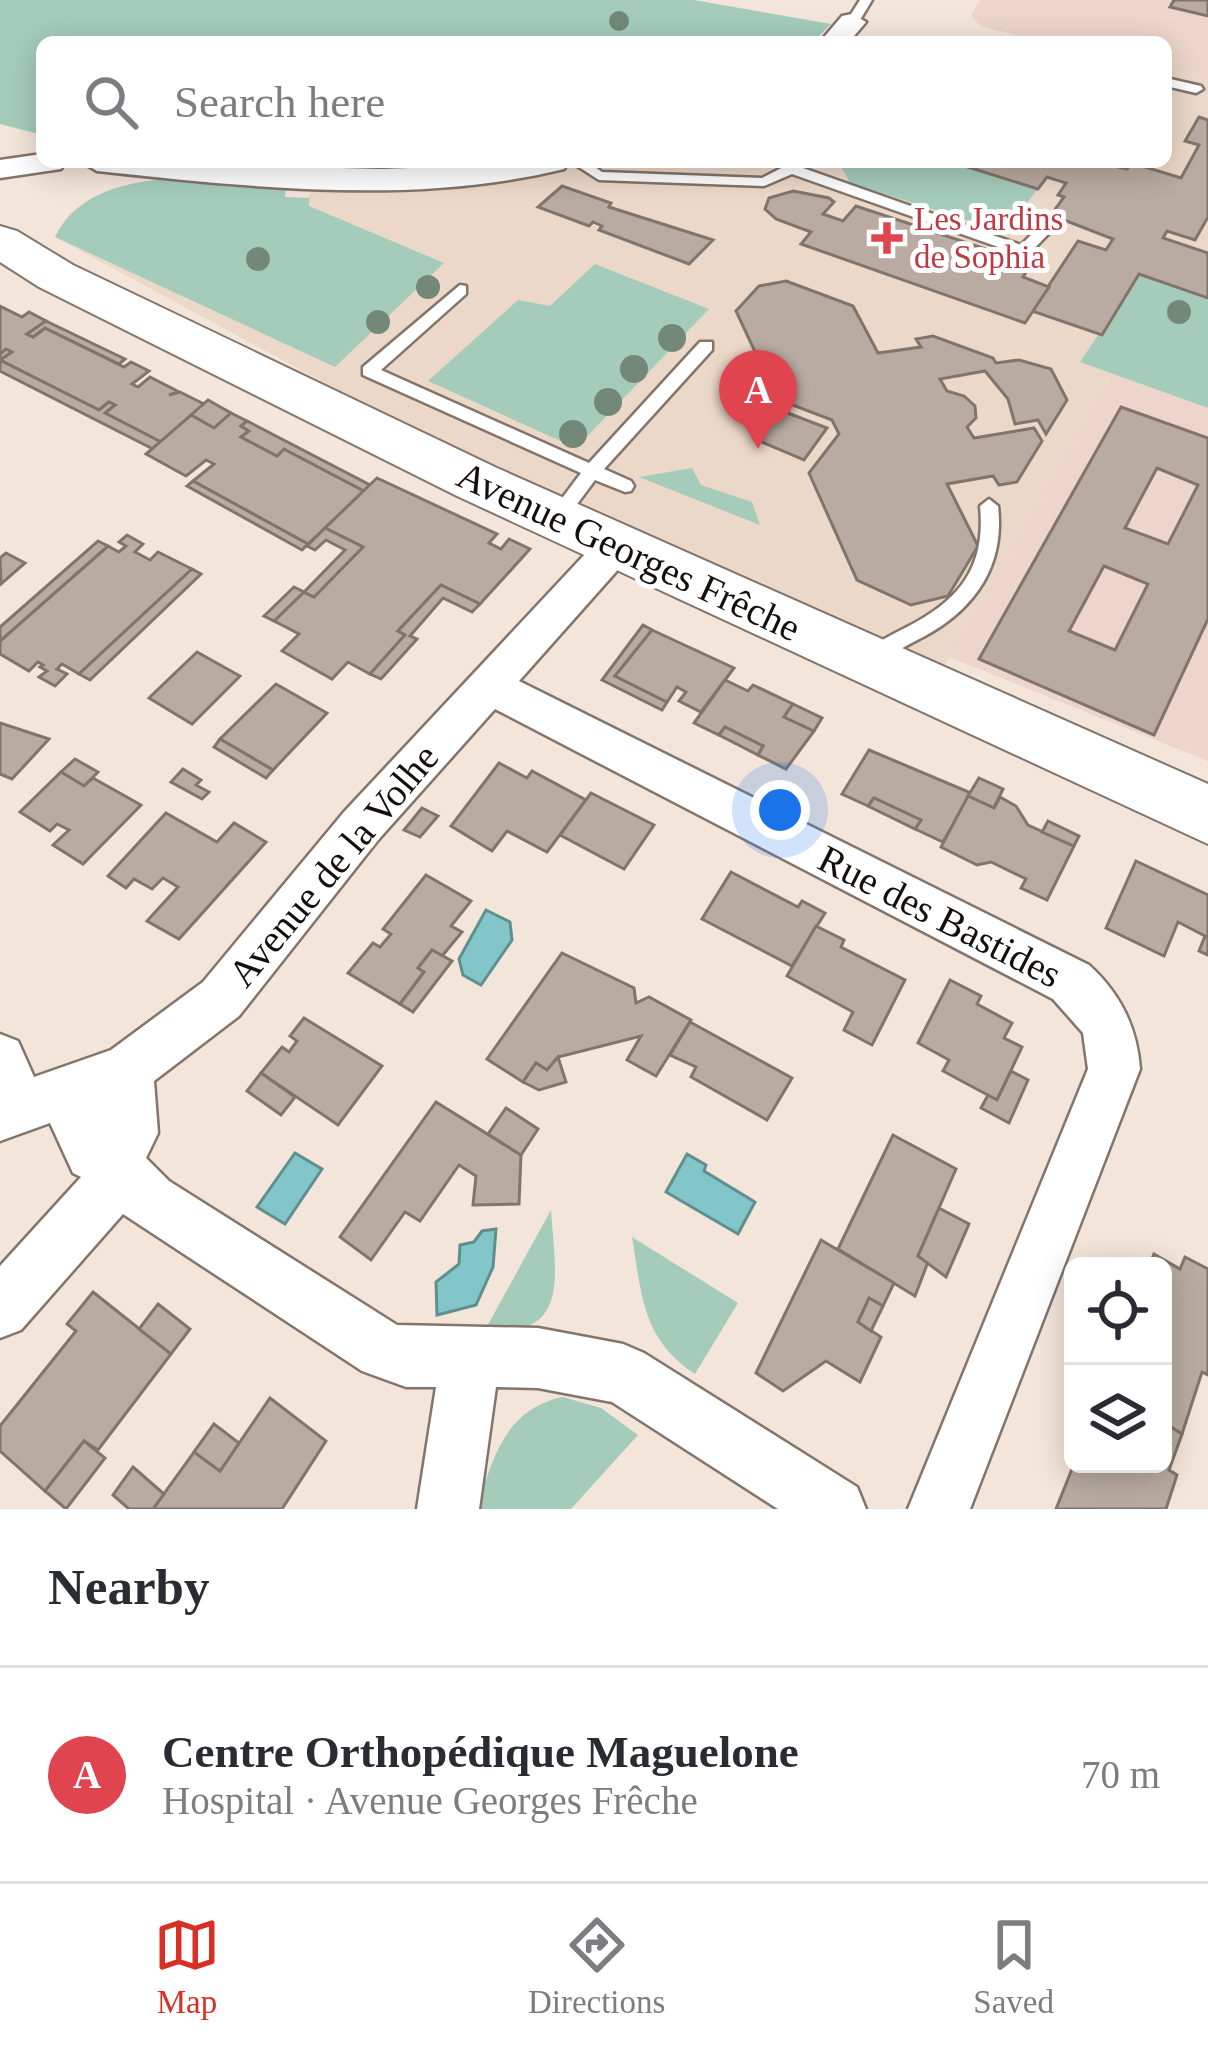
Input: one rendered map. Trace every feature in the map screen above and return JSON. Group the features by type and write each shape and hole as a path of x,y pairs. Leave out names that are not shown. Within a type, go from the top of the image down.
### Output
{"main road":[{"name":"Avenue Georges Frêche","path":"0,241 56,275 557,518 621,516 870,661 1208,814"},
{"name":"Avenue Georges Frêche","path":"0,260 56,275"}],"street":[{"path":"10,136 36,149"},
{"path":"0,169 36,164"},
{"path":"177,168 336,180 448,177 511,168"},
{"name":"Avenue de la Volhe","path":"28,1106 127,1070 220,999 361,826 488,685 621,516"},
{"name":"Rue des Bastides","path":"488,685 1071,982 1095,1002 1114,1039 1114,1069 939,1509"},
{"path":"0,1059 28,1106 92,1154 119,1164 149,1201 383,1350 406,1357 538,1358 623,1374 835,1509"},
{"path":"0,1309 119,1164 131,1133 127,1070"},
{"path":"448,1509 470,1357"}],"lane":[{"path":"1172,83 1196,89"},
{"path":"587,168 599,176 764,182 796,168"},
{"path":"805,168 1024,251 1044,230"},
{"path":"460,290 369,371 592,471 621,516"},
{"path":"557,518 592,471 706,346"},
{"path":"870,661 879,650 947,614 964,598 993,546 989,506"}],"shaded area":[{"path":"980,0 1208,0 1208,77 1172,68 1172,36 1023,36 982,27 971,16"},
{"path":"1172,68 1208,77 1208,408 1112,374 936,680 591,527 55,237 70,213 92,198 151,180 286,188 285,197 308,198 313,189 502,168 1172,168"},
{"path":"1112,374 1208,408 1208,761 949,657"}],"green space":[{"path":"0,0 694,0 831,24 819,36 36,36 36,133 0,124"},
{"path":"842,168 972,168 1038,189 1011,223 989,227 850,183"},
{"path":"171,179 286,188 285,197 309,198 309,206 444,263 335,367 55,237 76,210 104,192"},
{"path":"595,264 709,309 576,448 428,381 518,300 550,306"},
{"path":"1139,274 1208,297 1208,408 1080,362"},
{"path":"692,468 701,485 752,502 760,525 639,477"},
{"path":"551,1210 555,1278 545,1313 533,1324 513,1330 485,1330"},
{"path":"632,1237 738,1303 695,1374 654,1331 642,1297"},
{"path":"563,1397 601,1408 638,1435 571,1509 477,1509 496,1455 514,1425 543,1403"}],"water":[{"path":"486,910 510,922 512,940 481,985 463,975 459,959"},
{"path":"295,1153 322,1169 285,1224 257,1207"},
{"path":"687,1154 706,1165 704,1171 755,1202 738,1234 666,1192"},
{"path":"496,1229 493,1267 476,1305 437,1315 436,1282 459,1264 460,1245 474,1242 482,1231"}],"building":[{"path":"1174,0 1208,0 1208,16 1170,7"},
{"path":"1199,117 1208,120 1208,217 1195,240 1167,231 1163,238 1208,253 1208,298 1139,274 1102,335 1032,311 1078,241 1106,250 1113,239 1051,215 1064,197 1058,195 1066,183 1047,177 1038,189 971,168 1148,168 1181,178 1199,145 1185,141"},
{"path":"562,186 611,203 609,207 713,240 689,264 599,230 602,226 593,222 589,226 538,207"},
{"path":"793,191 829,198 834,202 823,214 843,221 856,206 1031,264 1023,277 1049,287 1025,323 801,244 811,232 776,219 765,209 769,198"},
{"path":"786,281 853,306 878,353 921,347 916,339 933,336 996,363 1019,360 1051,369 1067,400 1046,434 1038,420 1015,424 1008,399 985,371 940,379 947,391 964,396 975,406 976,418 967,427 974,438 1034,428 1042,441 1017,482 999,485 993,476 947,484 978,546 948,596 911,605 857,580 809,473 839,434 832,420 777,399 736,311 759,286"},
{"path":"0,306 22,317 29,312 46,321 27,334 33,337 45,328 124,367 131,362 149,371 132,384 138,387 150,377 179,392 169,395 180,392 204,404 161,442 105,413 115,405 109,402 99,410 0,360 12,352 0,354"},
{"path":"46,321 125,359 119,364 45,328 33,337 27,334"},
{"path":"0,360 99,410 109,402 115,405 105,413 161,442 153,449 0,371"},
{"path":"208,400 231,413 214,428 191,415"},
{"path":"1121,407 1208,438 1208,619 1154,735 979,659","holes":["1157,468 1198,485 1168,544 1125,528","1104,566 1148,584 1115,650 1069,631"]},
{"path":"780,410 827,428 804,460 757,440"},
{"path":"231,413 247,421 241,426 249,431 241,437 277,456 284,449 364,491 308,544 193,481 214,464 206,460 186,476 146,454 191,415 214,428"},
{"path":"247,421 370,485 364,491 284,449 277,456 241,437 249,431 241,426"},
{"path":"377,478 497,534 489,543 501,549 509,539 530,549 480,604 441,585 398,631 405,635 370,674 348,662 332,679 282,651 299,634 274,621 304,592 314,597 363,547 325,528"},
{"path":"193,481 308,544 302,550 187,486"},
{"path":"325,528 363,547 314,597 304,592 345,550 326,540 315,550 307,546"},
{"path":"127,535 143,544 135,552 150,560 158,552 192,569 79,674 62,664 57,669 67,674 55,686 39,677 47,671 38,662 29,671 0,654 0,641 108,546 119,552 126,546 119,542"},
{"path":"98,541 108,546 0,641 0,627"},
{"path":"6,553 25,563 1,584 0,558"},
{"path":"192,569 201,574 90,680 79,674"},
{"path":"441,585 480,604 472,612 443,598 410,636 417,639 381,679 370,674 405,635 398,631"},
{"path":"294,587 304,592 274,621 264,616"},
{"path":"643,625 652,630 615,676 667,702 662,710 602,680"},
{"path":"652,630 734,668 701,712 679,701 686,692 677,687 667,702 615,676"},
{"path":"197,652 240,676 192,724 149,698"},
{"path":"725,680 748,691 753,685 793,704 784,717 814,731 786,769 758,755 763,746 725,727 719,735 694,723"},
{"path":"276,684 327,713 273,770 220,739"},
{"path":"793,704 822,718 814,731 784,717"},
{"path":"0,723 49,739 12,779 0,774"},
{"path":"725,727 763,746 758,755 719,735"},
{"path":"220,739 273,770 266,778 214,747"},
{"path":"869,750 971,793 943,842 915,829 921,820 874,798 868,806 842,794"},
{"path":"75,759 98,772 84,786 61,772"},
{"path":"499,763 527,778 532,771 586,800 547,852 507,831 492,851 451,826"},
{"path":"183,769 201,780 196,785 209,792 202,799 171,782"},
{"path":"61,772 84,786 93,778 141,805 83,864 53,845 69,830 57,824 50,831 20,812"},
{"path":"979,778 1003,789 994,808 968,796"},
{"path":"591,793 654,825 624,869 560,835"},
{"path":"968,796 994,808 1000,797 1016,806 1028,825 1074,846 1047,900 1021,888 1026,879 991,862 977,865 941,847"},
{"path":"874,798 921,820 915,829 868,806"},
{"path":"422,808 438,816 420,837 404,830"},
{"path":"166,813 217,842 234,823 266,842 179,939 147,921 178,887 163,878 152,889 134,879 126,888 108,876"},
{"path":"1048,821 1079,836 1074,846 1042,832"},
{"path":"1136,861 1208,895 1208,955 1199,951 1205,936 1178,922 1164,956 1106,928"},
{"path":"731,872 798,907 802,901 825,913 792,966 702,919"},
{"path":"426,875 471,901 451,926 462,932 442,956 432,950 418,968 424,972 400,1004 348,973 373,943 380,947 391,934 383,929"},
{"path":"816,926 844,940 841,947 905,980 872,1045 844,1030 853,1012 787,976"},
{"path":"432,950 452,961 413,1012 400,1004 424,972 418,968"},
{"path":"562,953 634,988 636,1003 649,997 691,1020 656,1076 627,1060 641,1036 558,1057 547,1070 536,1063 523,1082 487,1059"},
{"path":"950,980 981,996 977,1004 1012,1023 1004,1038 1022,1047 997,1100 943,1071 949,1060 918,1043"},
{"path":"304,1018 382,1066 338,1125 261,1073 282,1047 289,1052 297,1041 290,1036"},
{"path":"690,1022 792,1078 767,1120 691,1077 696,1067 670,1055"},
{"path":"558,1057 566,1082 539,1090 523,1082 536,1063 547,1070"},
{"path":"1011,1071 1028,1080 1009,1123 981,1108 988,1095 997,1100"},
{"path":"261,1073 295,1097 281,1115 247,1091"},
{"path":"436,1102 521,1155 519,1204 473,1205 476,1176 459,1165 420,1221 405,1212 371,1260 340,1237"},
{"path":"506,1108 538,1129 521,1155 488,1134"},
{"path":"893,1135 956,1169 918,1256 928,1262 915,1296 838,1249"},
{"path":"939,1208 969,1224 946,1277 918,1256"},
{"path":"821,1240 894,1283 883,1306 869,1298 858,1322 881,1337 860,1382 826,1361 783,1391 756,1373"},
{"path":"1185,1257 1208,1269 1208,1375 1202,1372 1182,1434 1172,1428 1172,1264 1180,1269"},
{"path":"93,1292 171,1354 98,1450 84,1441 45,1491 0,1451 0,1426 76,1331 67,1324"},
{"path":"869,1298 883,1306 871,1331 858,1322"},
{"path":"158,1304 190,1329 171,1354 139,1329"},
{"path":"270,1398 326,1441 282,1509 153,1509 194,1452 220,1471"},
{"path":"214,1424 239,1443 220,1471 194,1452"},
{"path":"1172,1428 1182,1434 1172,1462"},
{"path":"84,1441 105,1458 66,1509 45,1491"},
{"path":"133,1467 164,1494 153,1509 129,1509 113,1495"},
{"path":"1070,1473 1177,1475 1166,1509 1056,1509"}],"place":[{"name":"Les Jardins de Sophia","path":"887,238"},
{"name":"Centre Orthopédique Maguelone","path":"758,449"}]}
